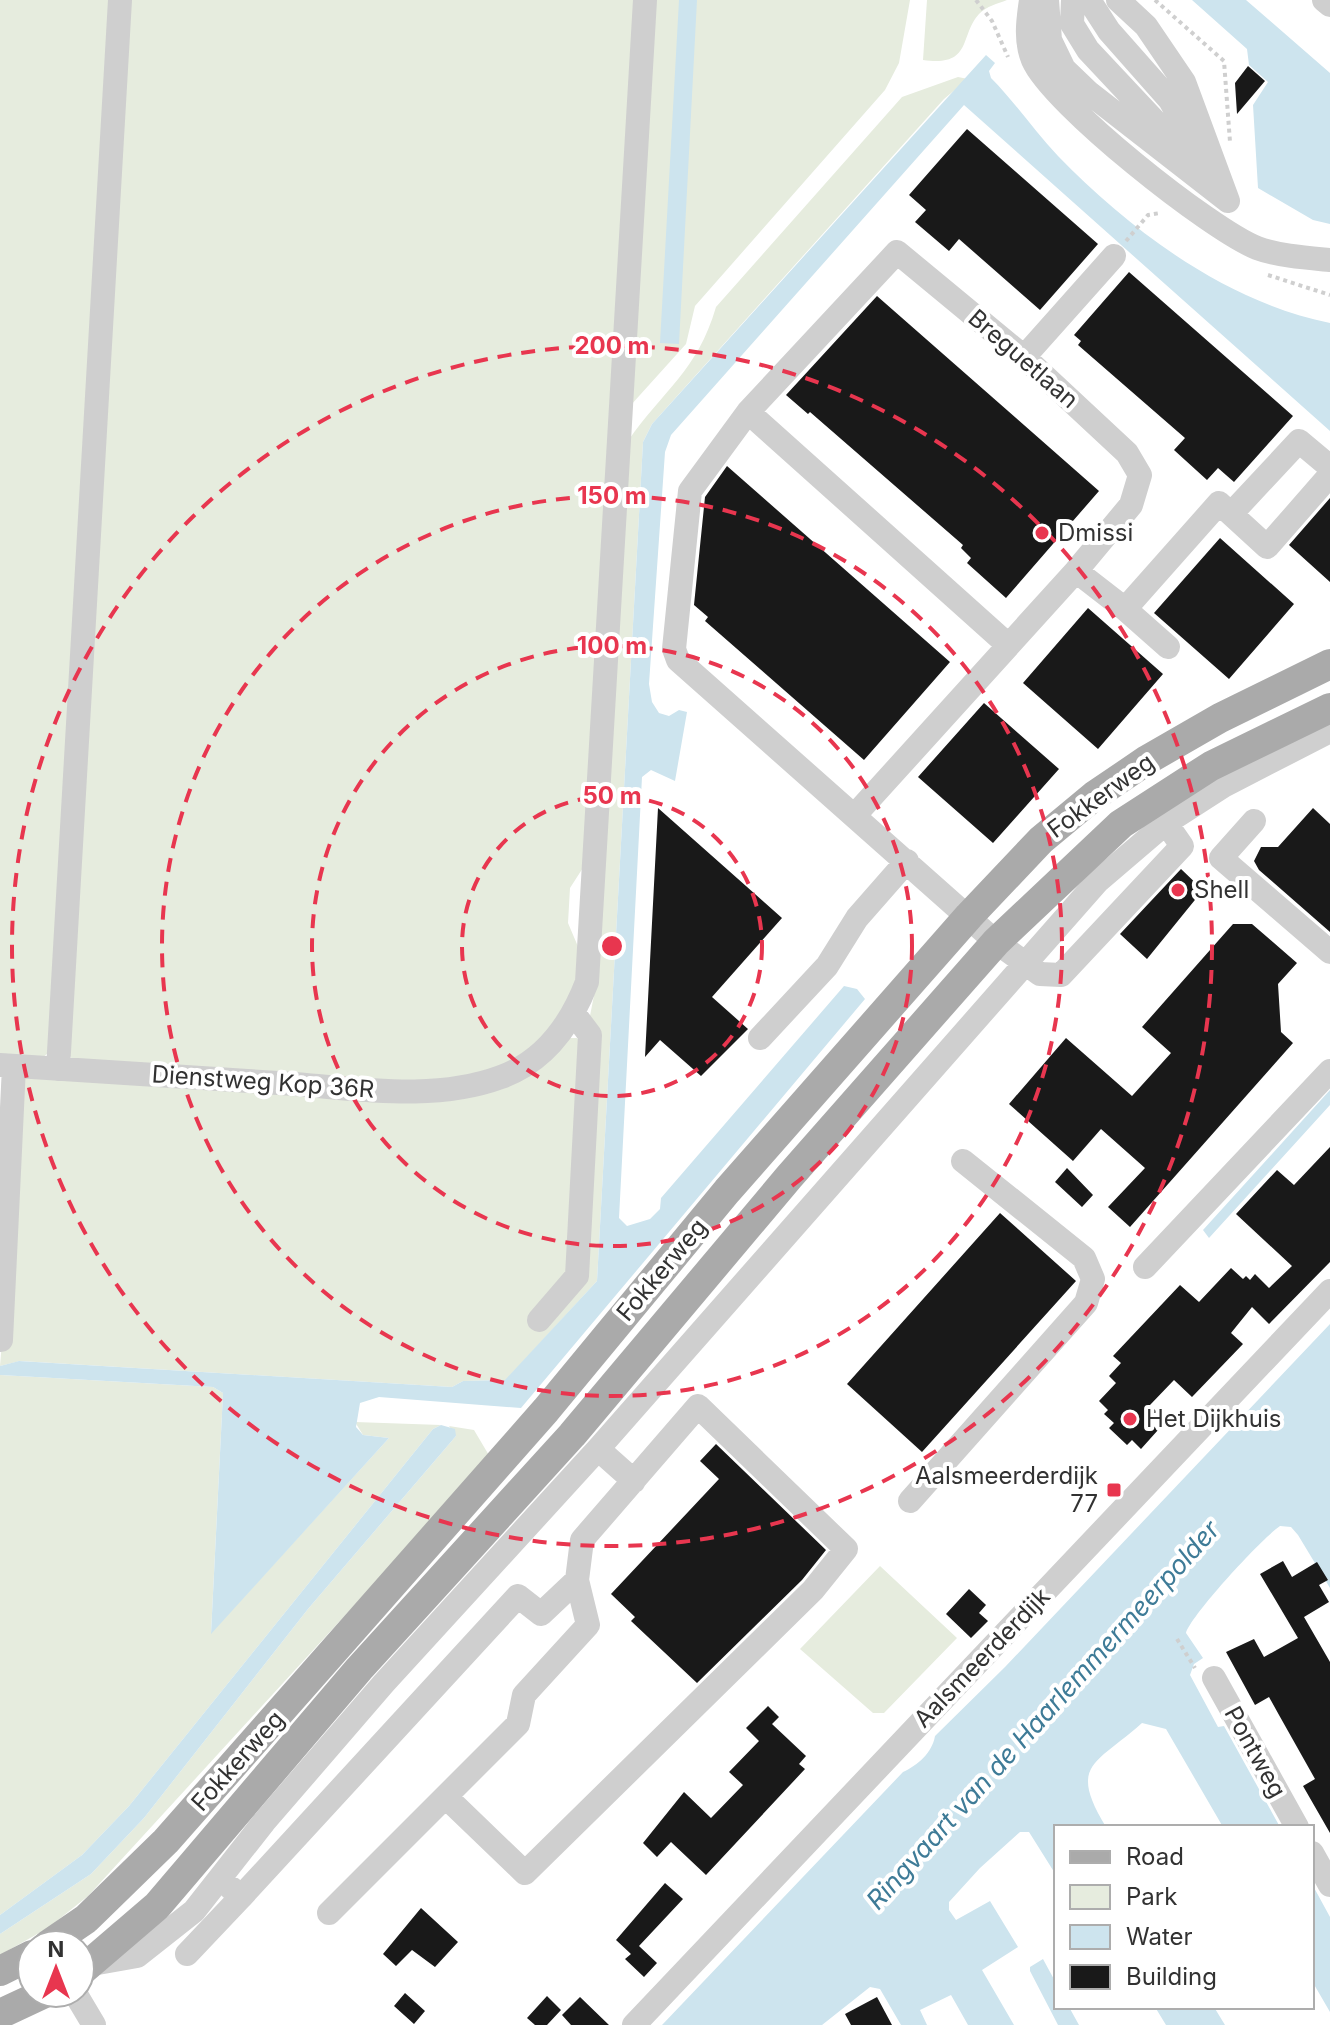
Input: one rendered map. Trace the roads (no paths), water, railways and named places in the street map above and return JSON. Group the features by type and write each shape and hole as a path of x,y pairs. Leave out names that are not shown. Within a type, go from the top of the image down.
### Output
{"main road":[{"name":"Fokkerweg","path":"71,1929 86,1919 177,1829 516,1445 727,1191 969,916 1041,840 1094,796 1220,718 1330,664"},
{"name":"Fokkerweg","path":"96,1959 157,1906 359,1669 572,1435 809,1153 996,942 1121,824 1211,766 1330,708"}],"street":[{"path":"58,1069 120,0"},
{"path":"539,1320 577,1276 590,1035 575,1015 587,982 645,0"},
{"path":"1031,0 1027,29 1033,60 1050,85 1074,109 1180,201 1226,232 1259,249 1329,260"},
{"path":"1047,0 1050,40 1064,69 1112,111 1228,201"},
{"path":"1060,0 1065,37 1076,60 1228,201"},
{"path":"1073,0 1072,24 1088,50 1156,119 1228,201"},
{"path":"1079,0 1080,16 1098,42 1163,110 1228,201"},
{"path":"1089,0 1109,31 1170,100 1228,201"},
{"path":"1102,0 1177,91 1228,201"},
{"path":"1118,0 1146,26 1184,82 1228,201"},
{"path":"1134,0 1154,17 1191,73 1228,201"},
{"path":"1324,0 1330,5"},
{"name":"Breguetlaan","path":"855,815 1076,571 1131,505 1140,475 1127,453 1024,357 897,252 748,412 690,491 674,649 688,672 855,815 996,942"},
{"path":"1024,357 1114,256"},
{"path":"748,412 1008,645"},
{"path":"1231,514 1299,441 1330,467"},
{"path":"1125,609 1219,503 1267,547 1330,475"},
{"path":"1076,571 1168,647"},
{"name":"Fokkerweg","path":"96,1966 137,1956 194,1911 384,1683 598,1449 1097,882 1166,823 1225,785 1330,731"},
{"path":"1254,821 1221,858 1330,952"},
{"path":"996,942 1040,974 1061,975 1182,846 1166,823"},
{"path":"760,1038 827,966 857,918 907,861"},
{"name":"Dienstweg Kop 36R","path":"7,1066 388,1090 456,1090 502,1077 521,1067 563,1033 575,1015"},
{"path":"1,1340 7,1066"},
{"path":"1145,1267 1330,1071"},
{"path":"910,1501 1086,1303 1093,1279 1084,1258 963,1161"},
{"name":"Aalsmeerderdijk","path":"634,2025 1330,1291"},
{"path":"329,1913 518,1724 524,1695 588,1625 577,1580 582,1540 698,1406 846,1549 813,1590 525,1873 446,1797"},
{"path":"598,1449 634,1481"},
{"path":"187,1954 518,1596 541,1614 577,1580"},
{"name":"Pontweg","path":"1204,1673 1296,1825"},
{"path":"1314,1857 1330,1885"},
{"path":"220,1878 241,1897"}],"water":[{"path":"679,0 697,0 679,344 660,343"},
{"path":"1192,0 1246,0 1330,73 1330,224 1313,220 1258,188 1253,105 1268,82 1249,65 1247,49"},
{"path":"986,55 995,63 989,71 991,78 1049,146 1086,184 1149,236 1217,281 1254,299 1330,323 1330,431 964,105 671,435 665,452 649,684 652,702 659,713 669,716 679,710 687,712 675,781 651,770 642,777 619,1218 627,1226 650,1219 660,1209 661,1198 844,986 857,989 865,999 521,1408 379,1397 360,1403 356,1427 363,1435 389,1438 211,1634 223,1393 213,1387 0,1375 0,1366 19,1361 452,1387 463,1381 505,1380 597,1281 643,442 652,424"},
{"path":"1330,1090 1330,1105 1209,1238 1203,1230"},
{"name":"Ringvaart van de Haarlemmermeerpolder","path":"1330,1324 1330,1588 1298,1535 1291,1527 1280,1526 1228,1577 1200,1610 1186,1633 1203,1658 1194,1664 1190,1675 1218,1727 1224,1726 1279,1825 1222,1825 1166,1729 1142,1723 1100,1758 1088,1777 1089,1790 1105,1825 1054,1825 1054,1872 1029,1832 1020,1832 980,1868 949,1902 949,1910 956,1920 990,1901 1018,1947 982,1970 1014,2025 968,2025 951,1995 920,2010 927,2025 901,2025 880,1989 870,1987 822,2025 662,2025 903,1772 924,1758 935,1736 1005,1667"},
{"path":"441,1425 455,1429 456,1436 308,1609 144,1818 91,1874 0,1934 0,1915 82,1855 129,1806 433,1429"},
{"path":"1314,1888 1330,1917 1330,2012 1314,1984"},
{"path":"1043,1959 1054,1979 1054,2009 1070,2009 1079,2025 1058,2025 1030,1967"},
{"path":"1156,2009 1215,2009 1225,2025 1166,2025"}],"place":[{"name":"Dmissi","path":"1042,533"},
{"name":"Shell","path":"1178,890"},
{"name":"Het Dijkhuis","path":"1130,1419"},
{"name":"Aalsmeerderdijk 77","path":"1114,1490"}]}
